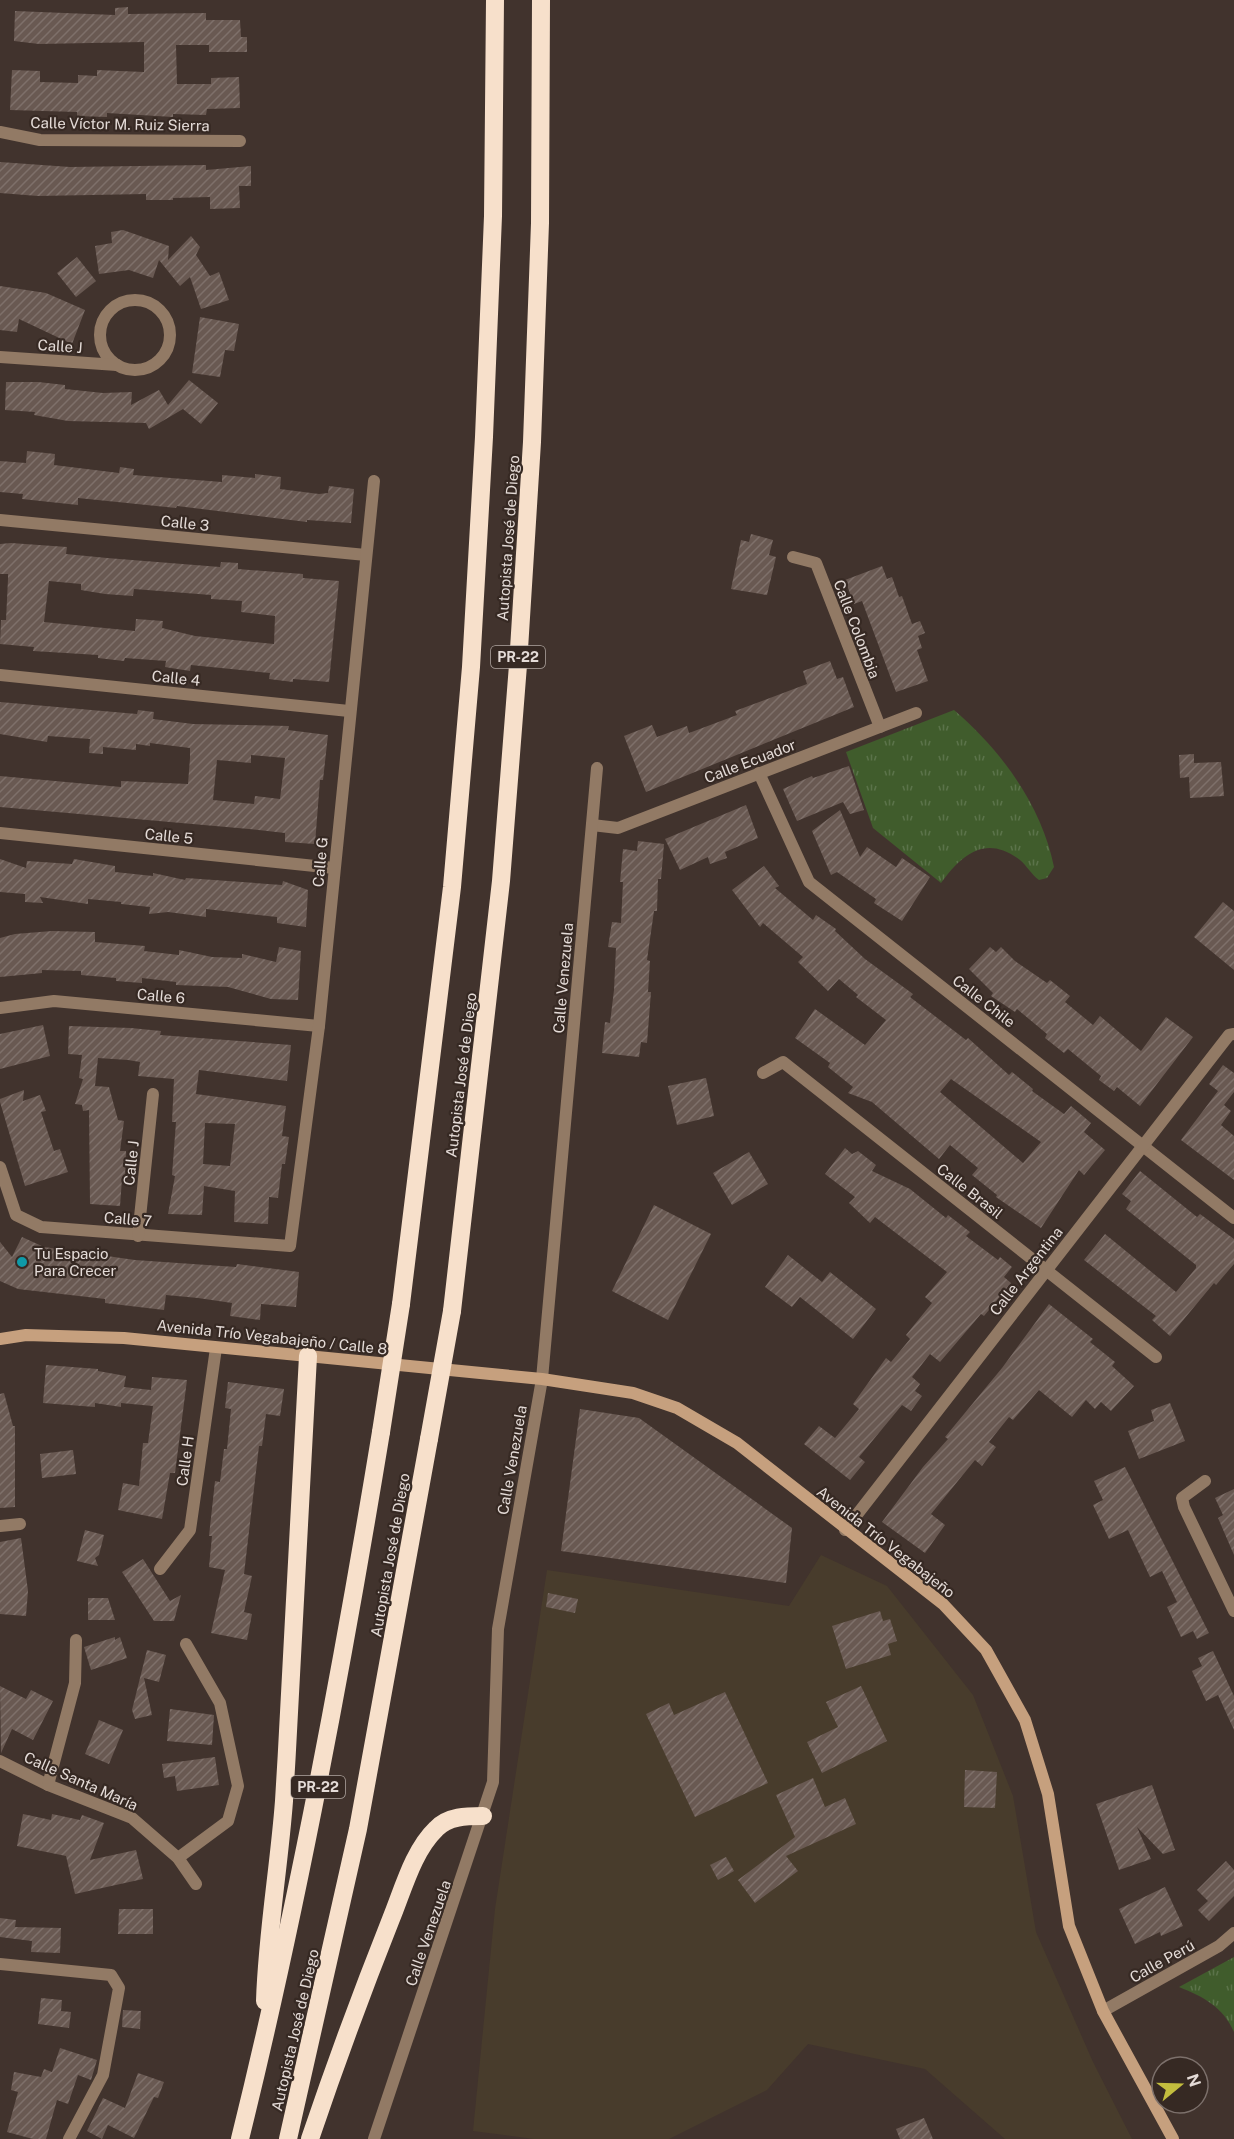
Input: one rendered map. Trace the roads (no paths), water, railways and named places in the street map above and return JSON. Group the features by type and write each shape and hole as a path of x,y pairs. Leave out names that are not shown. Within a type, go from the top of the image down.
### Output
{"highway":[{"name":"Autopista José de Diego","path":"240,2139 264,2044 309,1836 342,1664 401,1304 452,887 471,667 484,437 493,216 495,0"},
{"name":"Autopista José de Diego","path":"288,2139 358,1829 452,1311 501,881 517,677 532,442 540,223 541,0"},
{"path":"264,2044 266,1961 278,1878 284,1802 308,1356"},
{"path":"310,2139 351,2019 407,1878 425,1843 442,1823 466,1816 483,1816"}],"street":[{"name":"Calle Víctor M. Ruiz Sierra","path":"0,132 40,140 240,141"},
{"name":"Calle J","path":"0,357 117,365 128,370 140,370 161,358 169,336 168,324 154,306 133,300 122,303 106,316 100,337 102,348 117,365"},
{"name":"Calle G","path":"290,1246 319,1026 374,481"},
{"name":"Calle 3","path":"0,520 366,555"},
{"name":"Calle Colombia","path":"793,557 816,563 880,727"},
{"name":"Calle 4","path":"0,675 349,711"},
{"name":"Calle Ecuador","path":"592,825 618,828 916,713"},
{"name":"Calle Venezuela","path":"374,2139 493,1782 498,1629 542,1379 597,768"},
{"name":"Calle Chile","path":"759,773 809,882 1234,1218"},
{"name":"Calle 5","path":"0,833 334,868"},
{"name":"Calle 6","path":"0,1008 54,1001 319,1026"},
{"name":"Calle Argentina","path":"845,1530 1141,1146 1229,1035 1234,1034"},
{"name":"Calle Brasil","path":"764,1073 783,1062 1156,1357"},
{"name":"Calle J","path":"138,1236 153,1094"},
{"name":"Calle 7","path":"0,1167 16,1215 41,1227 290,1246"},
{"name":"Avenida Trío Vegabajeño / Calle 8","path":"0,1339 26,1335 124,1338 542,1379"},
{"name":"Calle H","path":"160,1569 190,1530 216,1348"},
{"name":"Avenida Trío Vegabajeño","path":"542,1379 633,1393 677,1408 737,1443 845,1530 943,1604 986,1650 1025,1720 1048,1794 1069,1926 1103,2011 1173,2139"},
{"path":"1205,1481 1182,1498 1184,1507 1234,1611"},
{"path":"0,1526 20,1524"},
{"path":"48,1785 75,1683 76,1640"},
{"path":"178,1858 228,1821 237,1786 220,1702 186,1644"},
{"name":"Calle Santa María","path":"0,1761 48,1785 132,1818 178,1858 196,1884"},
{"name":"Calle Perú","path":"1103,2011 1219,1946 1234,1933"},
{"path":"0,1964 111,1975 119,1988 103,2074 69,2139"}],"place":[{"name":"Tu Espacio Para Crecer","path":"22,1262"}]}
